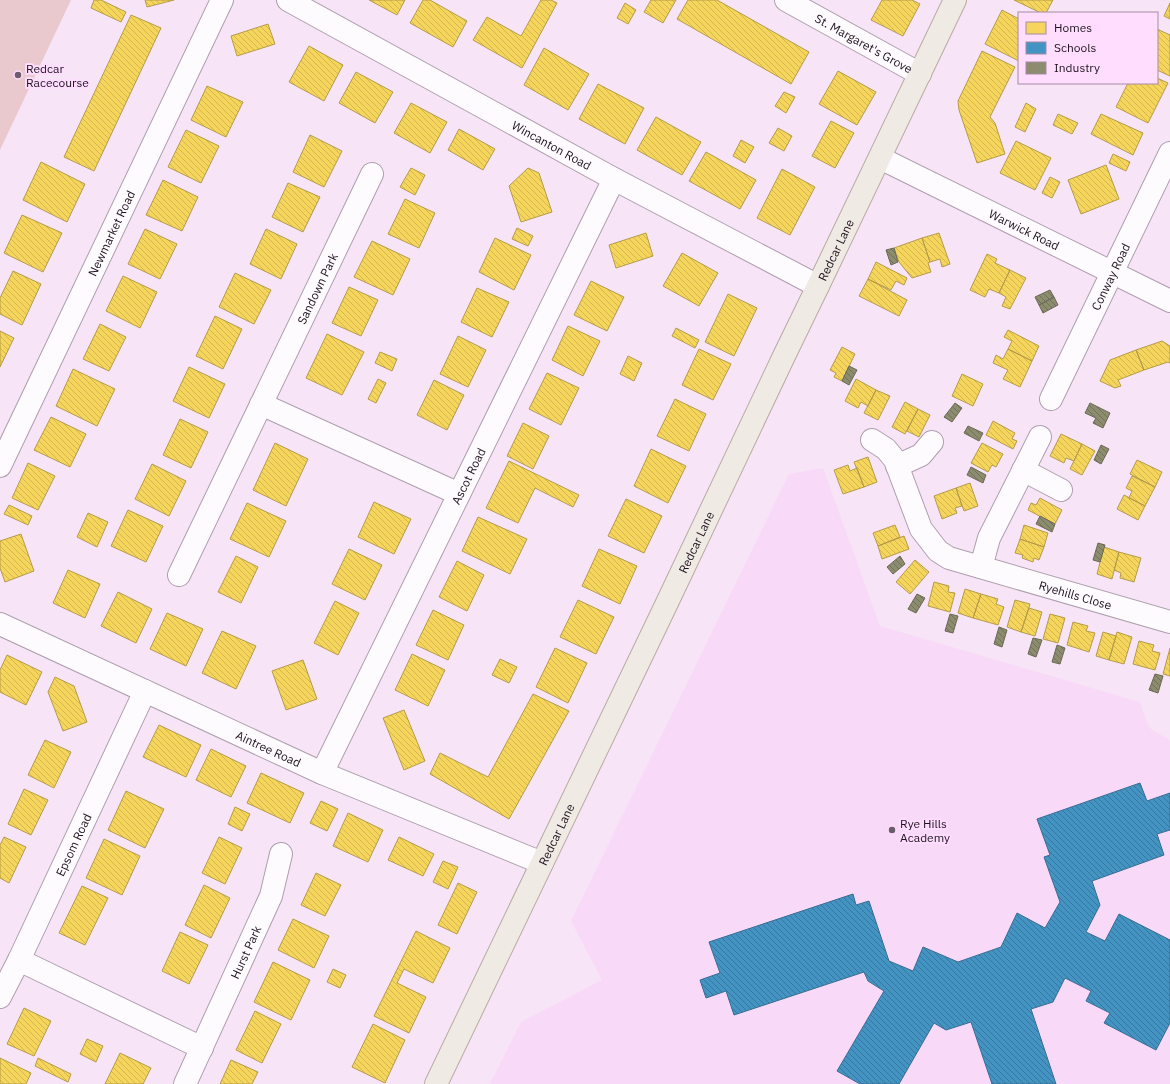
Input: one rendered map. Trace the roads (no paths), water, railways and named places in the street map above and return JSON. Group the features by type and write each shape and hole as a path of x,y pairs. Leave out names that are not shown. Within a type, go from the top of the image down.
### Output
{"main road":[{"name":"Redcar Lane","path":"436,1084 956,0"}],"street":[{"name":"Newmarket Road","path":"0,466 222,0"},
{"name":"Wincanton Road","path":"288,0 614,179 818,286"},
{"name":"St. Margaret's Grove","path":"786,0 920,74"},
{"name":"Conway Road","path":"1051,399 1170,154"},
{"name":"Warwick Road","path":"880,158 1170,301"},
{"name":"Sandown Park","path":"179,574 372,174"},
{"name":"Ascot Road","path":"322,773 614,179"},
{"path":"261,404 459,494"},
{"path":"981,567 989,538 1040,437"},
{"name":"Ryehills Close","path":"872,440 886,449 895,460 920,529 929,541 949,558 1170,622"},
{"path":"897,466 921,455 932,442"},
{"path":"1023,470 1061,490"},
{"name":"Aintree Road","path":"0,624 322,773 542,863"},
{"name":"Epsom Road","path":"0,997 19,960 145,691"},
{"name":"Hurst Park","path":"185,1084 271,896 281,854"},
{"path":"19,960 202,1048"}],"place":[{"name":"Redcar Racecourse","path":"18,75"},
{"name":"Rye Hills Academy","path":"892,830"}]}
